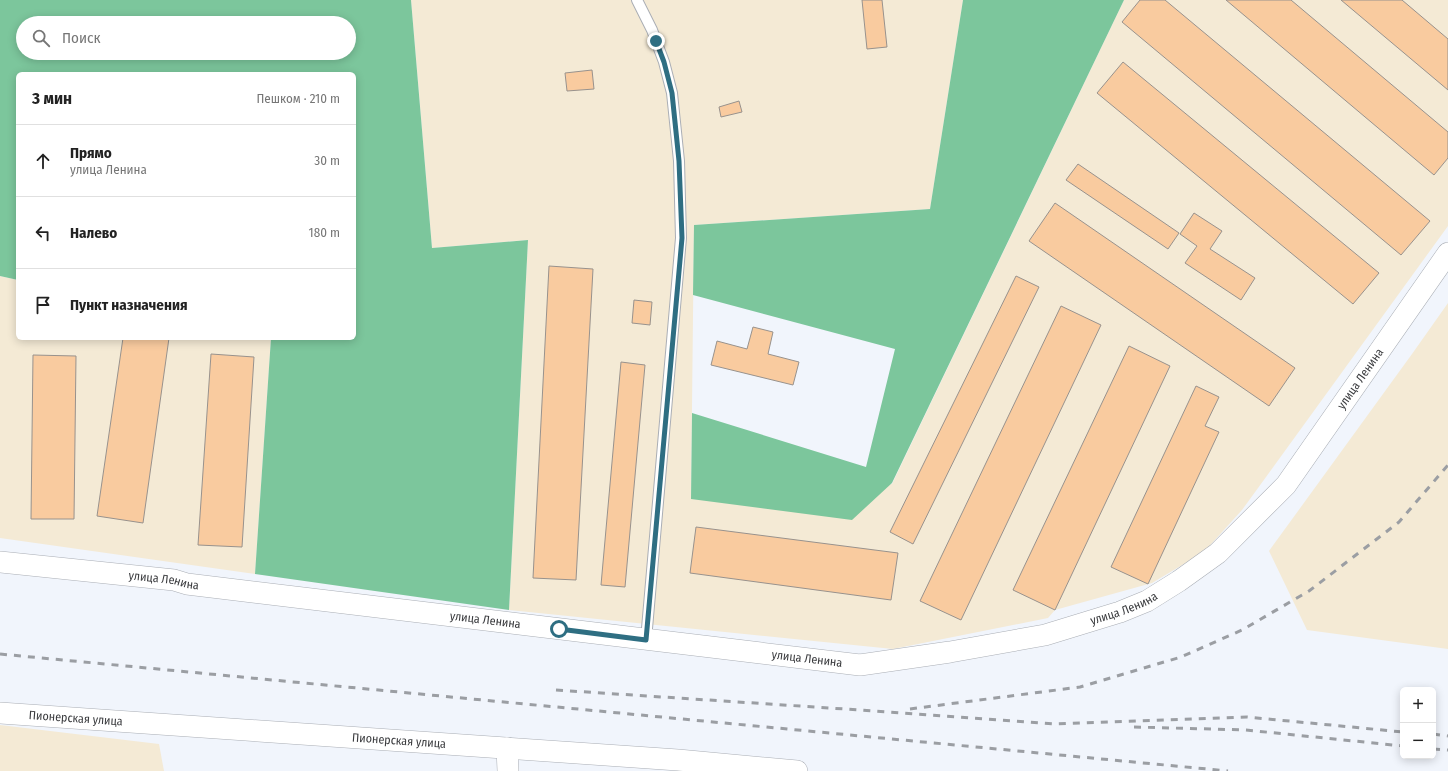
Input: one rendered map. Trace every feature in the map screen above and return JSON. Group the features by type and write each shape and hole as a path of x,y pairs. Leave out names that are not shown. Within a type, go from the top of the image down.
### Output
{"street":[{"name":"улица Ленина","path":"0,562 174,580 187,584 860,665 950,652 1045,635 1120,612 1147,601 1179,581 1218,553 1286,485 1448,253"},
{"name":"Пионерская улица","path":"0,712 678,760 797,771"},
{"path":"507,748 508,771"}],"lane":[{"path":"637,0 652,30 664,62 672,93 679,161 682,238 646,640"}],"shaded area":[{"path":"411,0 963,0 930,209 694,225 691,499 892,484 1124,0 1448,0 1448,226 1242,510 1204,552 1152,583 1055,610 1048,618 893,649 509,610 528,240 432,248"},
{"path":"0,276 16,280 16,340 271,340 255,574 0,538"},
{"path":"1448,303 1448,649 1307,630 1269,551"},
{"path":"0,725 159,744 164,771 0,771"}],"green space":[{"path":"0,0 411,0 432,248 528,240 509,610 255,574 271,340 356,340 356,72 16,72 16,280 0,276"},
{"path":"963,0 1124,0 892,483 852,520 691,499 692,413 866,467 895,349 693,295 694,225 930,209"}],"building":[{"path":"862,0 882,0 887,47 867,49"},
{"path":"1140,0 1165,0 1430,221 1401,255 1122,22"},
{"path":"1226,0 1291,0 1448,132 1448,158 1434,175"},
{"path":"1341,0 1402,0 1448,39 1448,90"},
{"path":"1123,62 1379,273 1353,304 1097,93"},
{"path":"592,70 594,89 567,91 565,73"},
{"path":"739,101 742,112 721,117 719,107"},
{"path":"1078,164 1179,233 1168,249 1066,180"},
{"path":"1055,203 1295,368 1269,406 1029,241"},
{"path":"1194,213 1222,231 1210,249 1255,278 1241,300 1185,263 1197,246 1180,234"},
{"path":"549,266 593,269 576,580 533,578"},
{"path":"1016,276 1039,287 913,544 890,532"},
{"path":"634,300 652,302 650,325 632,323"},
{"path":"1061,306 1101,325 961,620 920,601"},
{"path":"753,327 773,332 768,354 799,362 793,385 711,365 717,341 747,349"},
{"path":"123,340 169,340 143,523 97,516"},
{"path":"1129,346 1170,366 1055,610 1013,590"},
{"path":"211,354 254,357 242,547 198,545"},
{"path":"33,355 76,356 74,519 31,519"},
{"path":"621,362 645,365 625,587 601,585"},
{"path":"1196,386 1219,397 1205,426 1219,432 1148,584 1111,567"},
{"path":"696,527 898,553 891,600 690,573"}],"railway":[{"path":"910,709 1080,687 1181,657 1242,630 1309,591 1399,522 1448,465"},
{"path":"0,654 1228,771"},
{"path":"556,690 1054,724 1247,717 1400,732"},
{"path":"1134,727 1246,730 1400,746"},
{"path":"1436,734 1448,736"},
{"path":"1436,749 1448,750"}],"route":[{"path":"559,629 646,640 682,238 679,161 672,93 664,62 656,41"}]}
